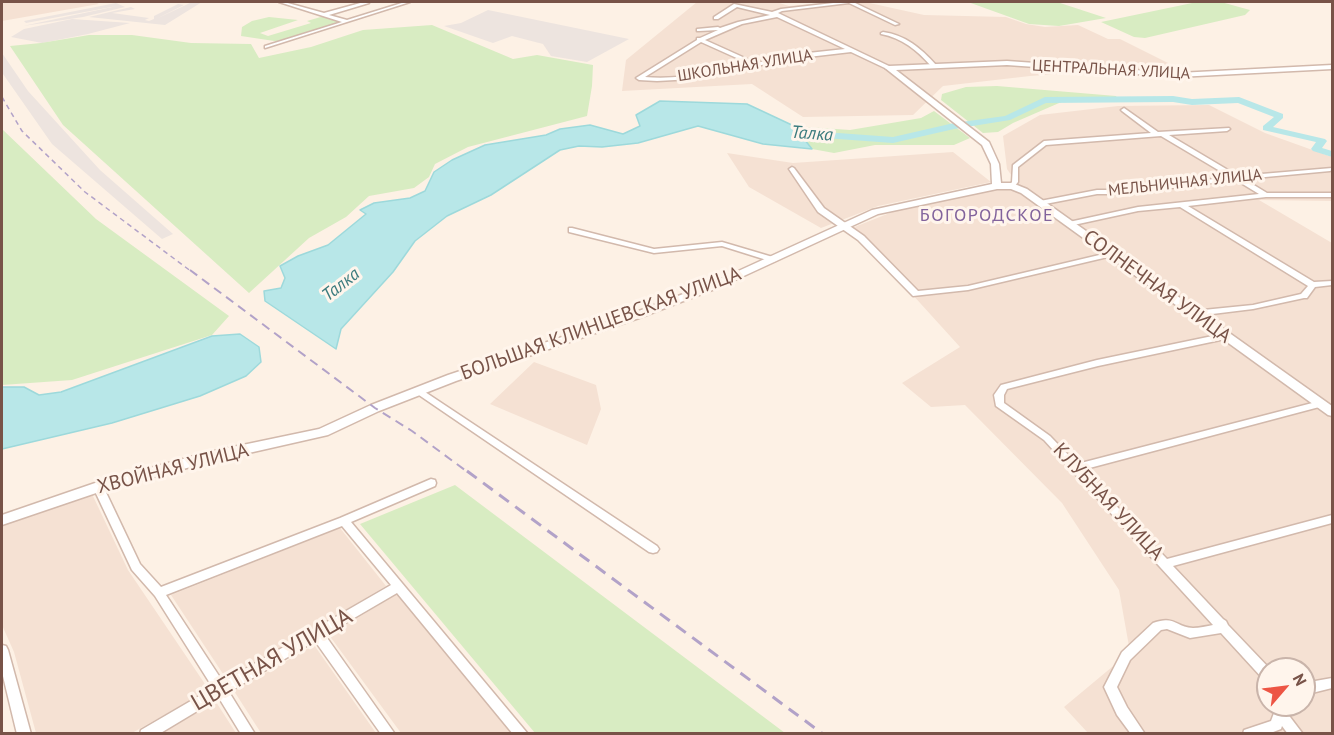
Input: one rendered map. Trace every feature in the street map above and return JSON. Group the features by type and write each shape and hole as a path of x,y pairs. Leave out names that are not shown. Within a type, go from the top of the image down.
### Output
{"street":[{"path":"281,2 345,22"},
{"path":"324,15 367,2"},
{"path":"269,42 408,2"},
{"path":"778,15 774,13 818,4 850,2 897,24"},
{"path":"716,18 733,5 778,15 889,68 987,146 994,164 997,186 1012,186 1015,182 1015,166 1044,143 1227,129"},
{"path":"698,34 778,15"},
{"path":"698,34 705,20"},
{"path":"698,34 724,29"},
{"path":"883,33 892,34 922,52 933,65"},
{"path":"698,34 754,64"},
{"name":"ШКОЛЬНАЯ УЛИЦА","path":"698,34 639,78 664,80 725,72 783,58 851,50"},
{"name":"ЦЕНТРАЛЬНАЯ УЛИЦА","path":"889,68 1007,63 1178,75 1332,67"},
{"path":"1124,110 1159,134 1266,195"},
{"path":"792,169 821,210 861,238 916,294 968,288 1112,254"},
{"name":"МЕЛЬНИЧНАЯ УЛИЦА","path":"1040,203 1097,192 1123,192 1237,177 1330,169"},
{"name":"БОЛЬШАЯ КЛИНЦЕВСКАЯ УЛИЦА","path":"375,408 716,285 875,212 997,186"},
{"name":"СОЛНЕЧНАЯ УЛИЦА","path":"1012,186 1024,191 1332,412"},
{"name":"МЕЛЬНИЧНАЯ УЛИЦА","path":"1069,224 1138,208 1266,195 1332,195"},
{"path":"1182,205 1313,285 1332,283"},
{"path":"572,230 654,251 722,244 772,260"},
{"path":"1196,314 1253,307 1305,296 1313,285"},
{"name":"КЛУБНАЯ УЛИЦА","path":"1227,336 1097,363 1004,387 999,395 999,404 1015,417 1036,428 1076,468 1256,662"},
{"path":"419,391 653,549"},
{"path":"1076,468 1320,404"},
{"name":"ХВОЙНАЯ УЛИЦА","path":"2,520 98,487 209,457 322,432 375,408"},
{"path":"159,593 344,521 431,483"},
{"path":"98,487 136,567 159,593 249,734"},
{"path":"1166,564 1332,519"},
{"path":"344,521 522,734"},
{"name":"ЦВЕТНАЯ УЛИЦА","path":"146,734 318,635 397,586"},
{"path":"1139,734 1122,711 1110,687 1126,656 1157,626 1167,624 1190,633 1216,630 1222,624"},
{"path":"318,635 389,734"},
{"path":"2,650 24,734"},
{"path":"1316,686 1332,683"},
{"path":"1249,734 1276,725 1279,717"},
{"path":"1287,717 1297,734"}],"shaded area":[{"path":"2,2 95,2 99,4 2,21"},
{"path":"202,2 165,25 89,17 131,7 135,9 112,13 149,18 145,20 149,21 178,4 184,5 156,19 190,3"},
{"path":"697,2 776,2 789,6 865,2 924,15 1006,17 1026,24 1045,27 1078,25 1108,39 1120,39 1186,72 1129,69 1030,76 943,86 913,115 803,117 752,84 622,91 626,60"},
{"path":"116,3 125,7 83,17 23,26 117,6 26,23 24,21"},
{"path":"488,10 629,39 587,62 551,56 543,44 512,36 493,43 444,26 461,23"},
{"path":"72,19 130,23 42,43 11,37 24,29"},
{"path":"2,53 28,91 100,170 173,234 162,239 52,144 3,74"},
{"path":"1209,105 1265,133 1332,157 1332,201 1259,200 1332,243 1332,408 1018,185 1007,169 1003,136 1040,115 1118,106"},
{"path":"953,152 991,182 878,206 821,228 749,187 727,153 793,163"},
{"path":"995,188 1013,188 1332,417 1332,733 1088,733 1064,707 1130,652 1119,590 1062,503 965,405 931,407 902,383 960,347 852,228 910,205"},
{"path":"534,362 596,385 601,409 587,445 490,404"},
{"path":"92,494 128,570 209,690 132,733 36,733 14,652 2,625 2,525"},
{"path":"340,528 386,586 227,680 171,595"},
{"path":"397,594 514,733 401,733 329,635"},
{"path":"314,645 376,733 261,733 234,691"},
{"path":"216,702 236,733 161,733"}],"green space":[{"path":"968,2 1057,2 1106,18 1059,26 1029,24"},
{"path":"1197,2 1221,2 1250,10 1245,15 1145,38 1134,37 1101,22"},
{"path":"324,16 343,22 281,42 241,36 242,27 252,21 269,17 298,20 260,33 268,36 311,23 307,21"},
{"path":"432,25 513,59 537,55 593,65 587,116 468,147 435,164 429,177 414,188 369,196 346,217 309,238 249,293 63,125 10,46 89,35 132,35 191,43 251,44 259,58 311,47 363,30"},
{"path":"997,86 1116,96 1118,99 1066,100 998,132 983,133 941,100 942,94 966,87"},
{"path":"934,111 970,138 954,145 875,145 834,153 812,149 794,126 850,130 921,118"},
{"path":"2,129 96,219 229,316 212,335 72,380 2,385"},
{"path":"455,485 785,733 535,733 360,524"}],"water":[{"path":"660,101 747,104 794,126 812,149 763,144 698,126 638,143 602,147 579,146 560,150 491,195 447,216 415,241 393,272 341,329 336,349 265,301 264,291 281,288 285,278 280,266 298,256 328,245 366,214 360,210 374,203 410,198 425,191 434,172 452,160 485,145 546,135 560,129 590,125 623,134 640,126 636,115"},
{"path":"240,334 259,347 261,362 246,376 200,396 112,423 2,449 2,387 24,387 39,395 61,392 212,336"}],"waterway":[{"name":"Талка","path":"783,132 893,140 954,126 1007,118 1045,100 1173,99 1192,102 1239,100 1280,116 1266,128 1322,141 1316,149 1332,154"}],"railway":[{"path":"2,97 22,131 85,192 192,272"},
{"path":"190,270 375,408 412,431 469,473"},
{"path":"467,471 823,734"}],"district":[{"name":"БОГОРОДСКОЕ","path":"987,216"}]}
